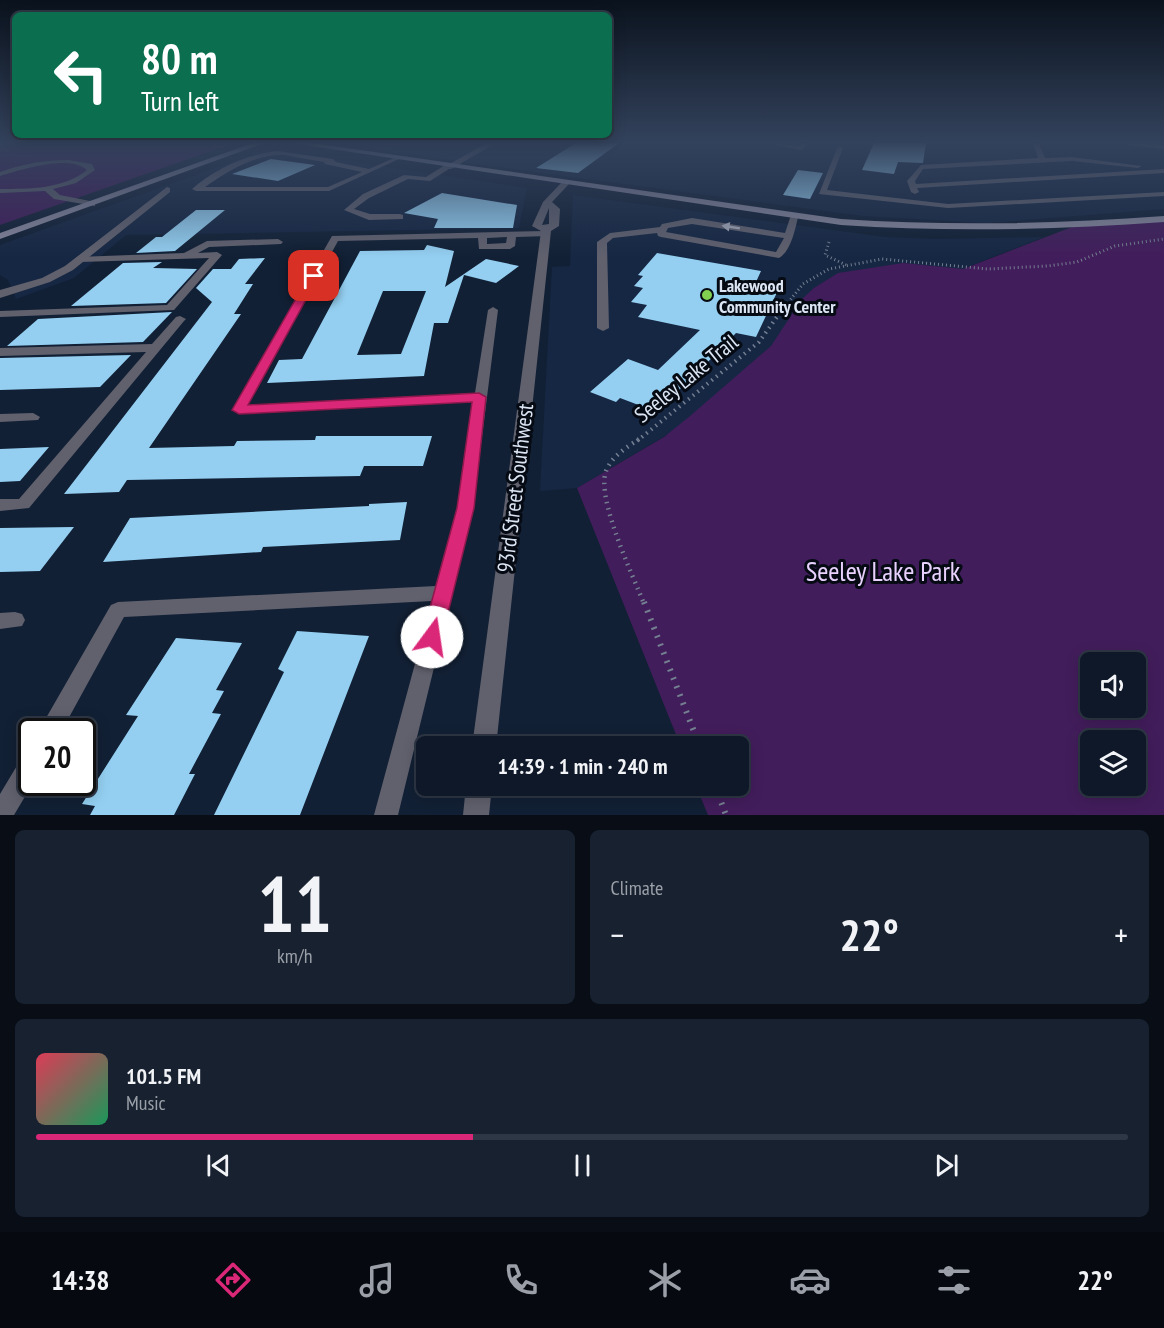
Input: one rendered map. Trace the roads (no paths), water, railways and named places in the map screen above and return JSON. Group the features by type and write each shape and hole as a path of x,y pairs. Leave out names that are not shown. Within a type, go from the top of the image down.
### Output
{"main road":[{"path":"0,236 156,181"},
{"path":"545,181 794,217 875,225 977,229 1062,227 1164,219"}],"street":[{"name":"93rd Street Southwest","path":"485,736 546,232 554,226 555,209 549,204 556,190 565,184"},
{"path":"0,294 46,280 80,259 167,190"},
{"path":"476,815 478,796"}],"lane":[{"path":"0,191 46,188 71,181"},
{"path":"208,181 196,189 329,189 347,181"},
{"path":"398,181 366,196 348,210 369,217 400,218"},
{"path":"826,181 822,192 948,206 1164,194"},
{"path":"911,181 919,199 948,206"},
{"path":"913,186 996,181"},
{"path":"46,188 57,197 92,204"},
{"path":"789,236 692,221 665,226 661,234 778,255 789,236 794,217"},
{"path":"603,328 602,242 610,236 664,229"},
{"path":"479,397 239,410 335,238 512,235 546,232"},
{"path":"183,256 207,244 278,242"},
{"path":"0,314 170,308 218,255 80,259"},
{"path":"386,815 465,508 493,310"},
{"path":"0,505 24,504 180,319"},
{"path":"0,352 155,348"},
{"path":"0,418 33,417"},
{"path":"57,718 118,610 443,593"},
{"path":"1,815 18,786"}],"place":[{"name":"Lakewood Community Center","path":"707,295"}],"park label":[{"name":"Seeley Lake Park","path":"883,571"}]}
